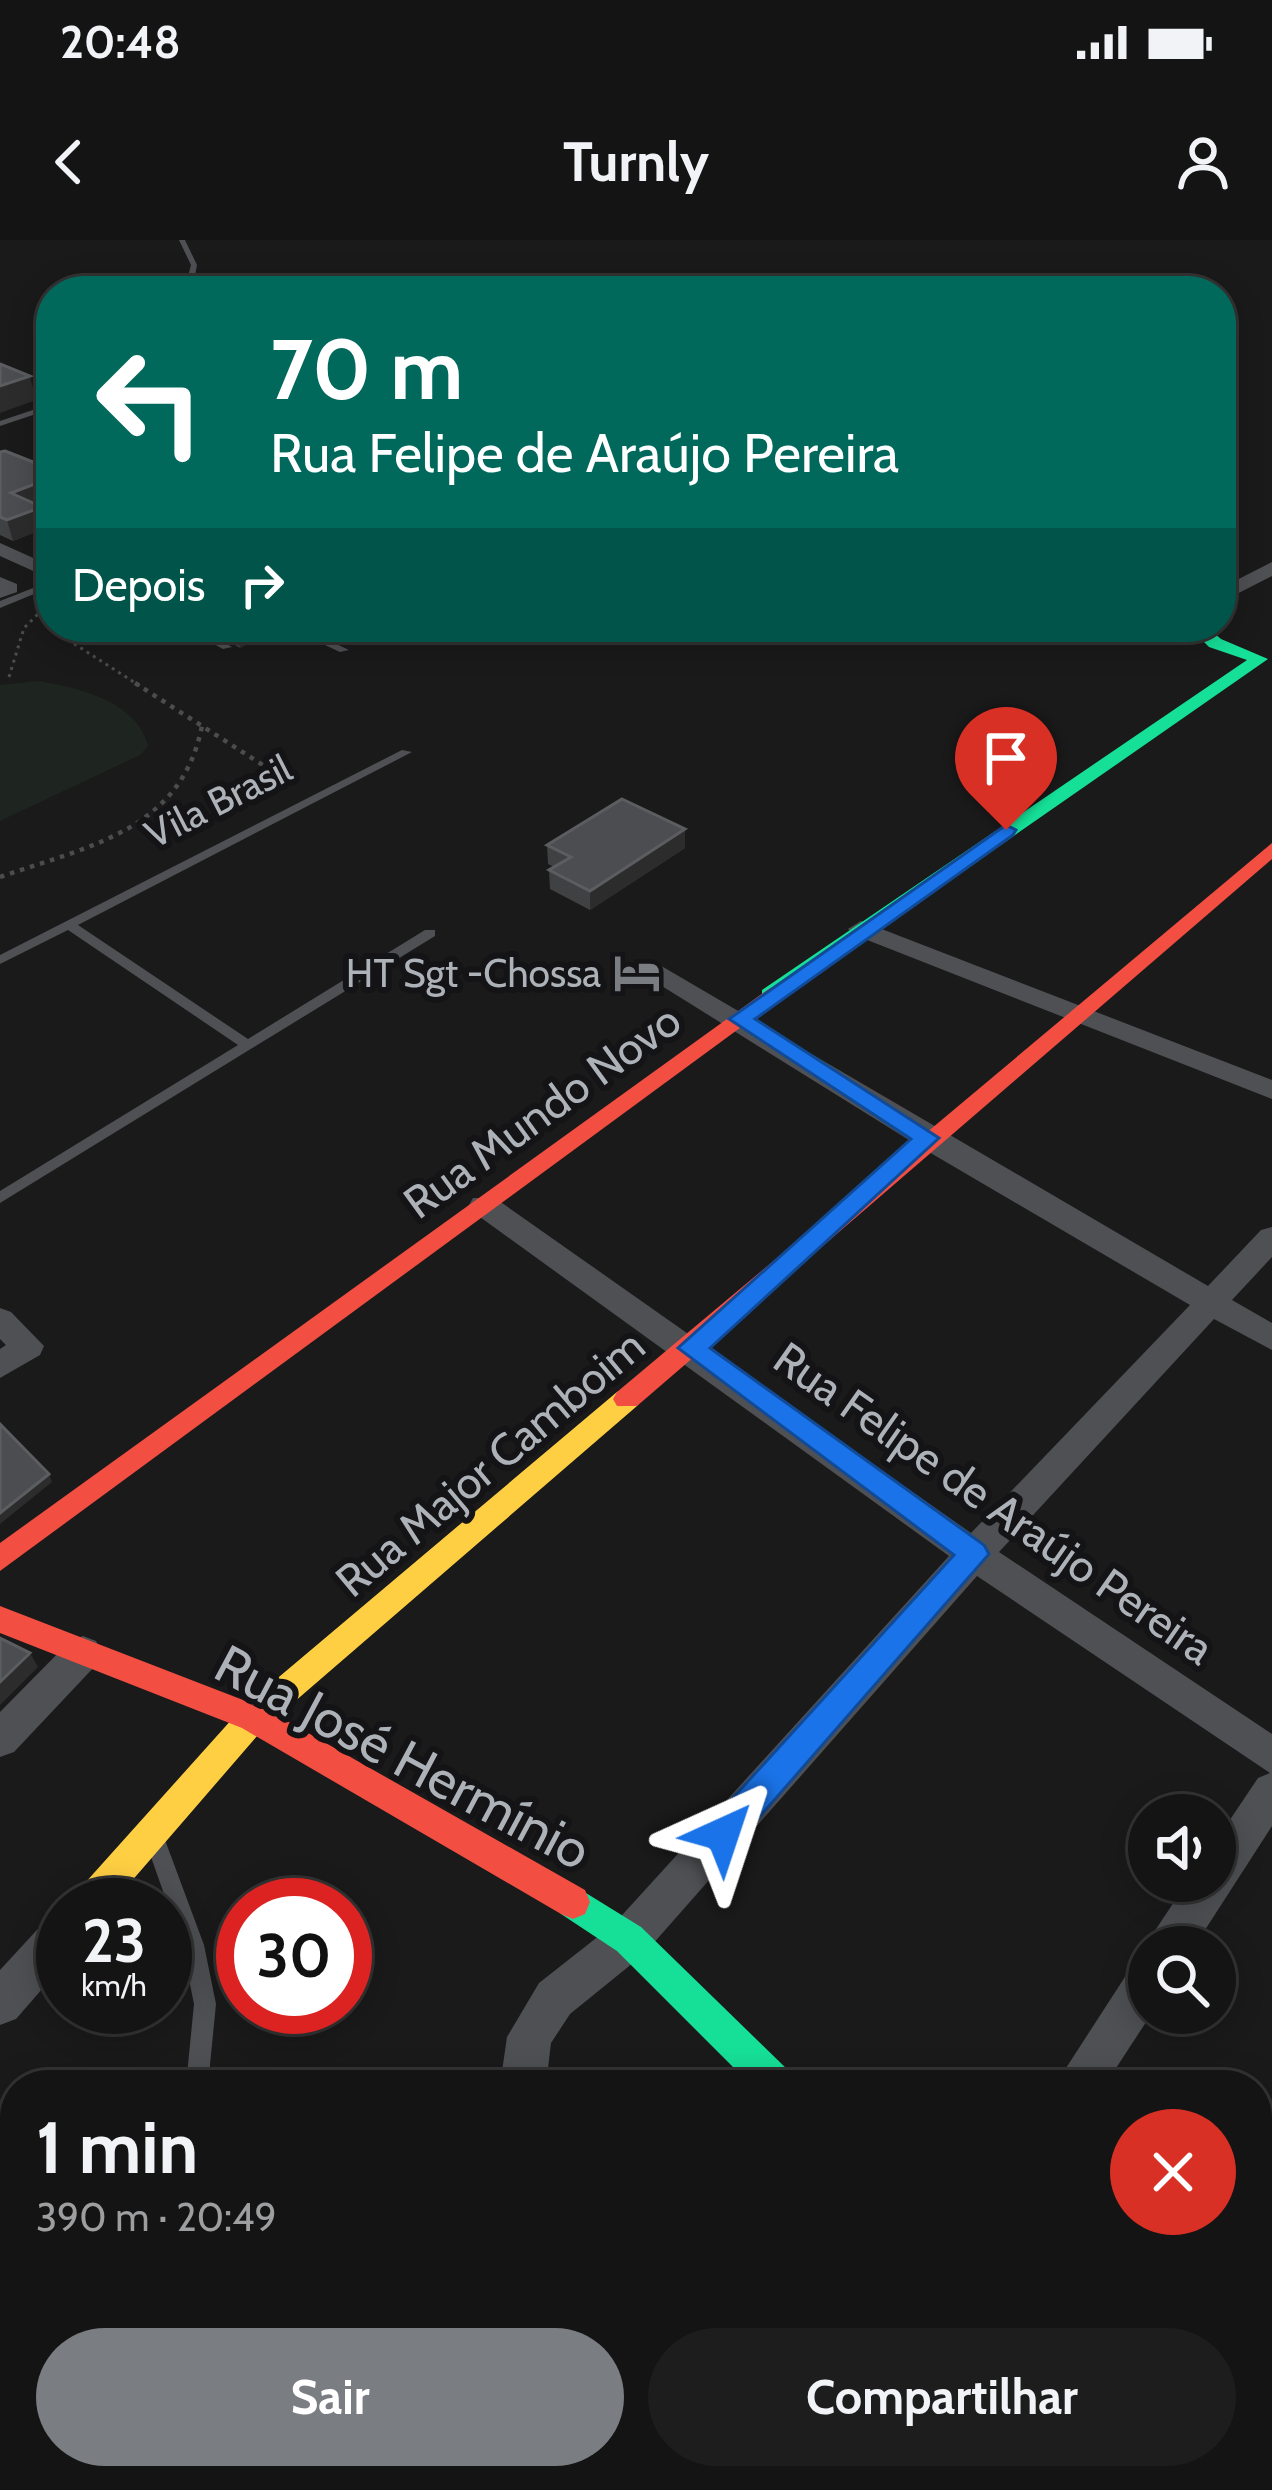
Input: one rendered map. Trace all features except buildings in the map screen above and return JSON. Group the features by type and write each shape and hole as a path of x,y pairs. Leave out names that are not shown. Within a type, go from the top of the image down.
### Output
{"street":[{"path":"0,549 36,566"},
{"path":"1236,588 1272,568"},
{"name":"Rua Mundo Novo","path":"1214,642 1266,660"},
{"name":"Rua Mundo Novo","path":"0,1559 861,928 1266,660"},
{"name":"Rua Major Camboim","path":"113,1878 253,1718 691,1348 927,1138 1272,850"},
{"path":"861,928 1073,1016 1272,1090"},
{"path":"658,973 740,1019 927,1138 1272,1339"},
{"name":"Rua Felipe de Araújo Pereira","path":"484,1204 974,1554 1272,1756"},
{"path":"524,2070 525,2052 541,2013 565,1982 628,1939 974,1554 1272,1238"},
{"path":"0,1320 28,1346 0,1366"},
{"name":"Rua José Hermínio","path":"0,1619 253,1718 550,1887 628,1939 762,2070"},
{"path":"0,1739 83,1653"},
{"path":"1236,1846 1272,1791"},
{"path":"0,2003 36,1963"},
{"path":"1088,2070 1128,2010"}],"lane":[{"path":"182,240 194,265 191,276"},
{"path":"0,424 36,411"},
{"path":"0,605 36,590"},
{"path":"219,642 227,646"},
{"path":"326,642 344,650"},
{"name":"Vila Brasil","path":"0,960 406,752"},
{"path":"69,925 248,1045"},
{"path":"0,1198 430,933"},
{"path":"153,1834 193,1945 205,2004 198,2070"}],"path":[{"path":"9,676 24,628 36,617"},
{"path":"72,642 315,798"},
{"path":"0,877 126,829 171,803 194,770 202,726"}],"shaded area":[{"path":"37,681 87,692 119,707 142,731 148,746 140,755 0,821 0,685"}],"traffic: fast":[{"path":"770,995 1260,659 1214,642"},
{"path":"573,1902 629,1939 762,2070"}],"traffic: slow":[{"path":"112,1878 253,1718 627,1399"}],"traffic: jam":[{"path":"627,1399 1272,849"},
{"path":"0,1559 770,995"},
{"path":"0,1619 253,1718 573,1902"}],"place":[{"name":"HT Sgt -Chossa","path":"637,973"}],"route":[{"path":"723,1834 974,1554 691,1348 927,1138 740,1019 861,928 1006,830"}]}
